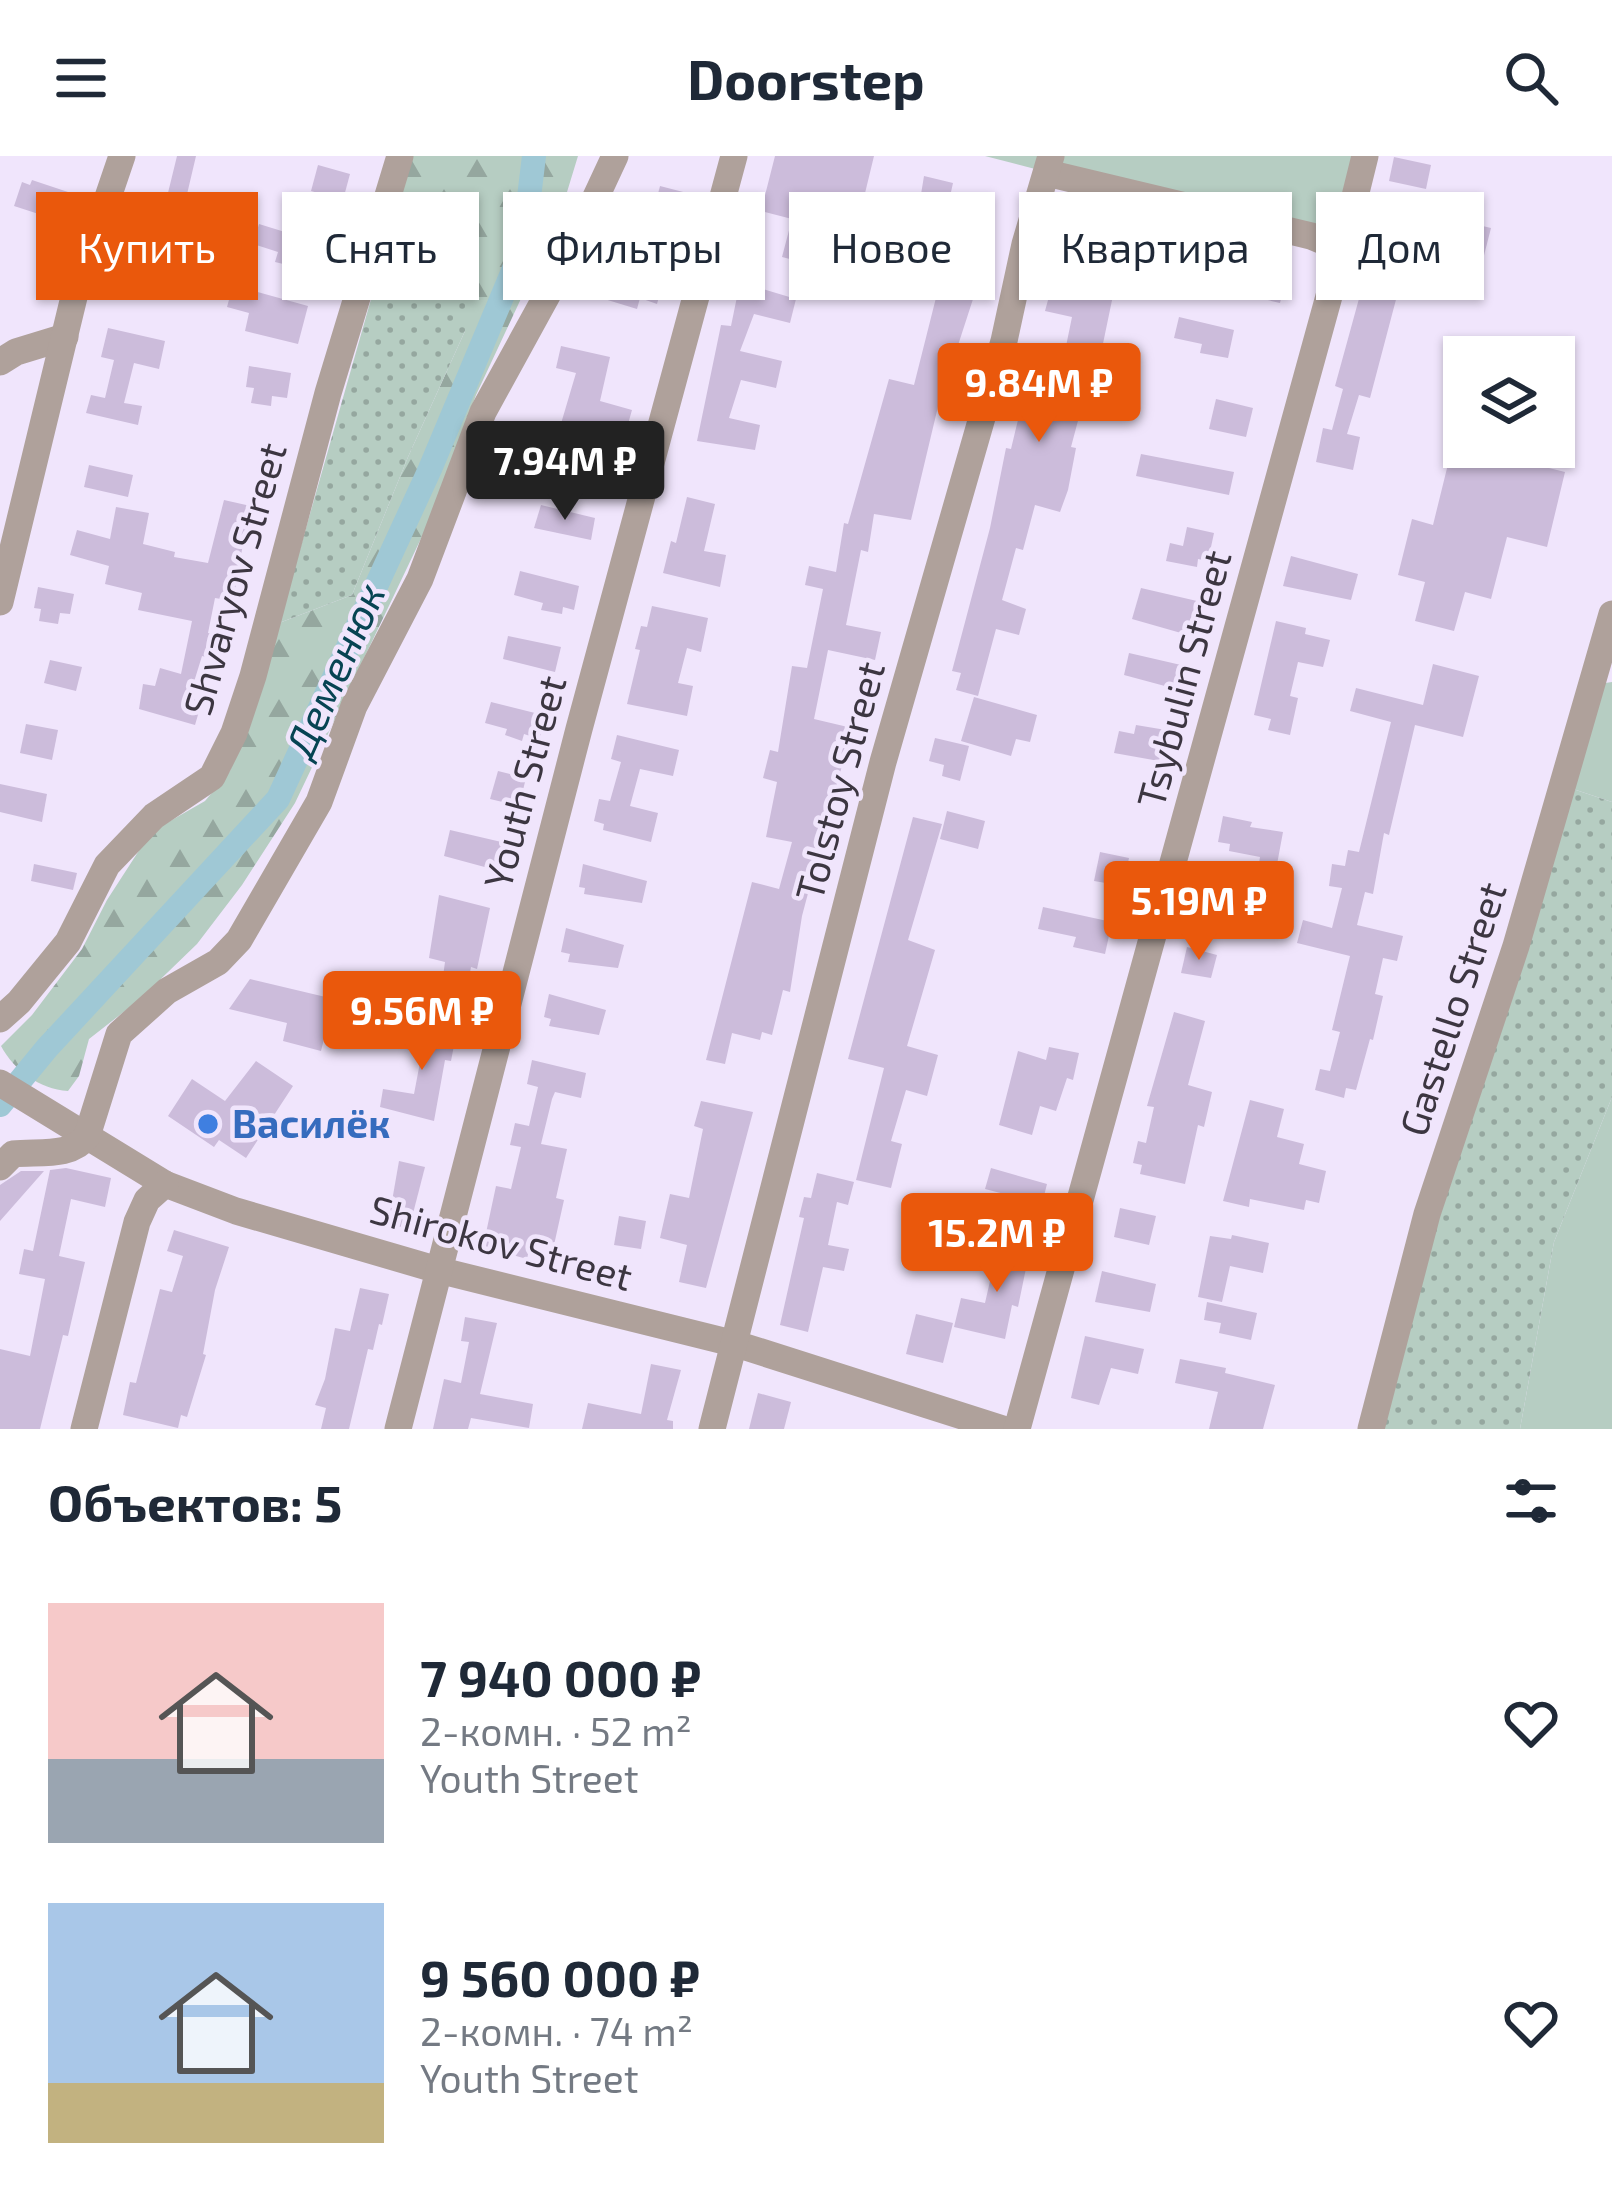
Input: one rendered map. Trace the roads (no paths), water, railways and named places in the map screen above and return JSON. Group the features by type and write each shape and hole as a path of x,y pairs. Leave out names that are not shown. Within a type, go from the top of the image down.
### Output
{"street":[{"path":"0,602 65,337 122,156"},
{"name":"Shvaryov Street","path":"0,1019 68,942 107,865 154,816 212,777 234,733 254,676 328,393 400,156"},
{"path":"0,1167 13,1154 80,1146 119,1034 167,991 218,962 238,940 319,802 354,706 420,580 483,412 568,257 615,156"},
{"name":"Youth Street","path":"398,1429 734,156"},
{"name":"Tsybulin Street","path":"1356,192 1365,156"},
{"path":"1049,164 1316,238"},
{"name":"Tolstoy Street","path":"712,1429 883,762 1004,341 1049,164"},
{"name":"Tsybulin Street","path":"1017,1429 1328,300"},
{"path":"0,362 65,337"},
{"name":"Gastello Street","path":"1371,1429 1427,1214 1602,684 1612,614"},
{"name":"Shirokov Street","path":"0,1083 165,1184 236,1211 439,1270 736,1344 1004,1429"},
{"path":"30,1152 44,1126 40,1106"},
{"path":"84,1429 137,1222 148,1200 165,1184"}],"waterway":[{"name":"Деменюк","path":"0,1105 278,799 430,469 523,247 534,156"}],"place":[{"name":"Василёк","path":"208,1124"}]}
